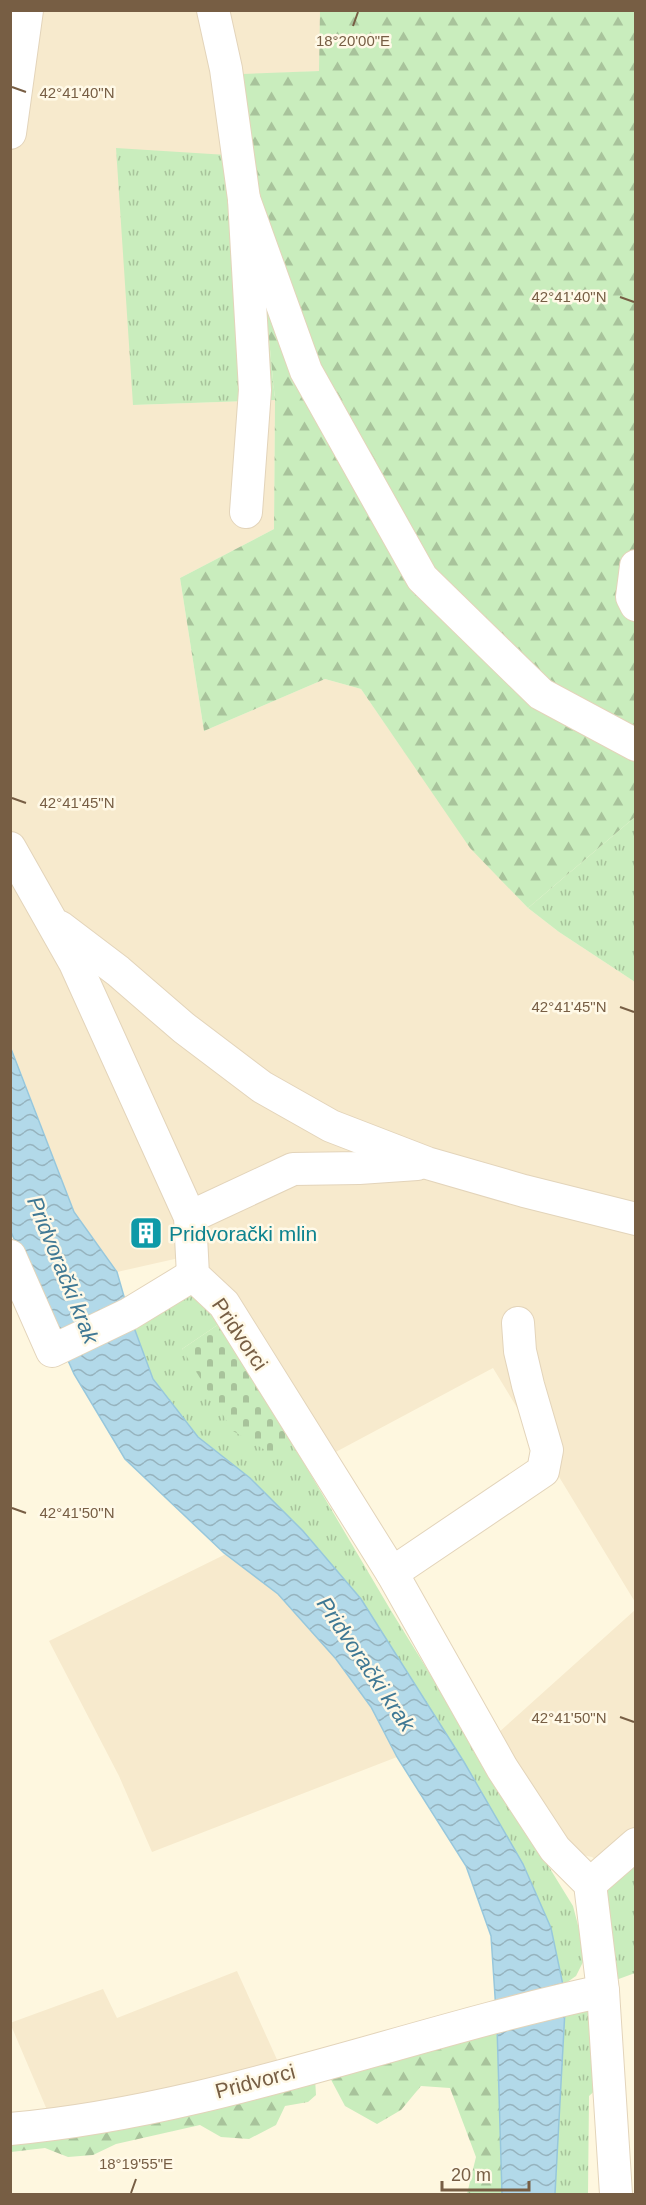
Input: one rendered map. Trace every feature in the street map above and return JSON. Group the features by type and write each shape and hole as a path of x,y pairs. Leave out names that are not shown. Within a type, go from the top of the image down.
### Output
{"street":[{"path":"10,133 27,10"},
{"path":"213,10 226,69 244,200 255,390 246,512"},
{"path":"244,200 306,371 422,578 541,694 636,745"},
{"path":"636,566 632,597 636,605"},
{"path":"10,848 75,963 189,1217 193,1275 129,1314 52,1352 10,1256"},
{"path":"50,919 118,971 184,1028 262,1087 331,1126 427,1163 524,1191 636,1219"},
{"path":"189,1217 292,1169 359,1168 427,1163"},
{"name":"Pridvorci","path":"193,1275 224,1304 392,1573 502,1767 555,1849 590,1884"},
{"path":"392,1573 543,1471 547,1450 520,1351 519,1323"},
{"path":"616,2194 603,1991 590,1884 636,1844"},
{"name":"Pridvorci","path":"10,2129 50,2126 138,2111 497,2015 603,1991"}],"shaded area":[{"path":"11,11 320,11 320,71 215,76 228,155 133,405 275,400 274,529 180,578 204,731 325,679 361,689 471,848 528,908 559,932 635,982 635,1602 493,1368 332,1454 179,1258 117,1272 74,1212 11,1046"},
{"path":"226,1554 278,1594 336,1659 371,1707 397,1757 152,1852 119,1776 49,1641"},
{"path":"635,1610 635,1851 611,1871 592,1857 568,1852 497,1734"},
{"path":"237,1971 279,2064 50,2117 10,2023 103,1989 117,2018"}],"green space":[{"path":"320,11 635,11 635,817 528,908 470,848 361,689 325,679 204,731 180,578 274,529 275,400 243,74 319,71"},
{"path":"243,74 275,400 133,405 116,148 227,155 215,76"},
{"path":"635,817 635,982 559,932 528,908"},
{"path":"203,1291 222,1322 182,1349 291,1441 390,1609 573,1906 586,1956 576,1976 563,1985 551,1928 523,1864 464,1762 361,1599 303,1531 250,1478 198,1437 153,1379 131,1321 185,1296"},
{"path":"222,1322 291,1441 272,1454 233,1431 182,1349"},
{"path":"635,1851 635,1973 616,1980 605,1898 611,1871"},
{"path":"579,2007 593,2015 599,2087 589,2096 588,2194 555,2194 565,2010"},
{"path":"497,2026 502,2194 467,2194 476,2157 450,2088 421,2086 401,2110 377,2124 345,2106 328,2074"},
{"path":"315,2078 316,2095 308,2102 285,2106 276,2125 249,2139 221,2137 200,2125 116,2144 93,2155 68,2157 45,2148 11,2152 11,2139"}],"water":[{"name":"Pridvorački krak","path":"10,1046 74,1212 117,1272 129,1314 153,1379 198,1437 250,1478 303,1531 361,1599 464,1762 523,1864 551,1928 563,1985 565,2010 555,2194 502,2194 497,2026 491,1936 466,1866 397,1757 371,1707 336,1659 278,1594 224,1553 125,1459 74,1374 11,1232"}],"place":[{"name":"Pridvorački mlin","path":"146,1233"}]}
